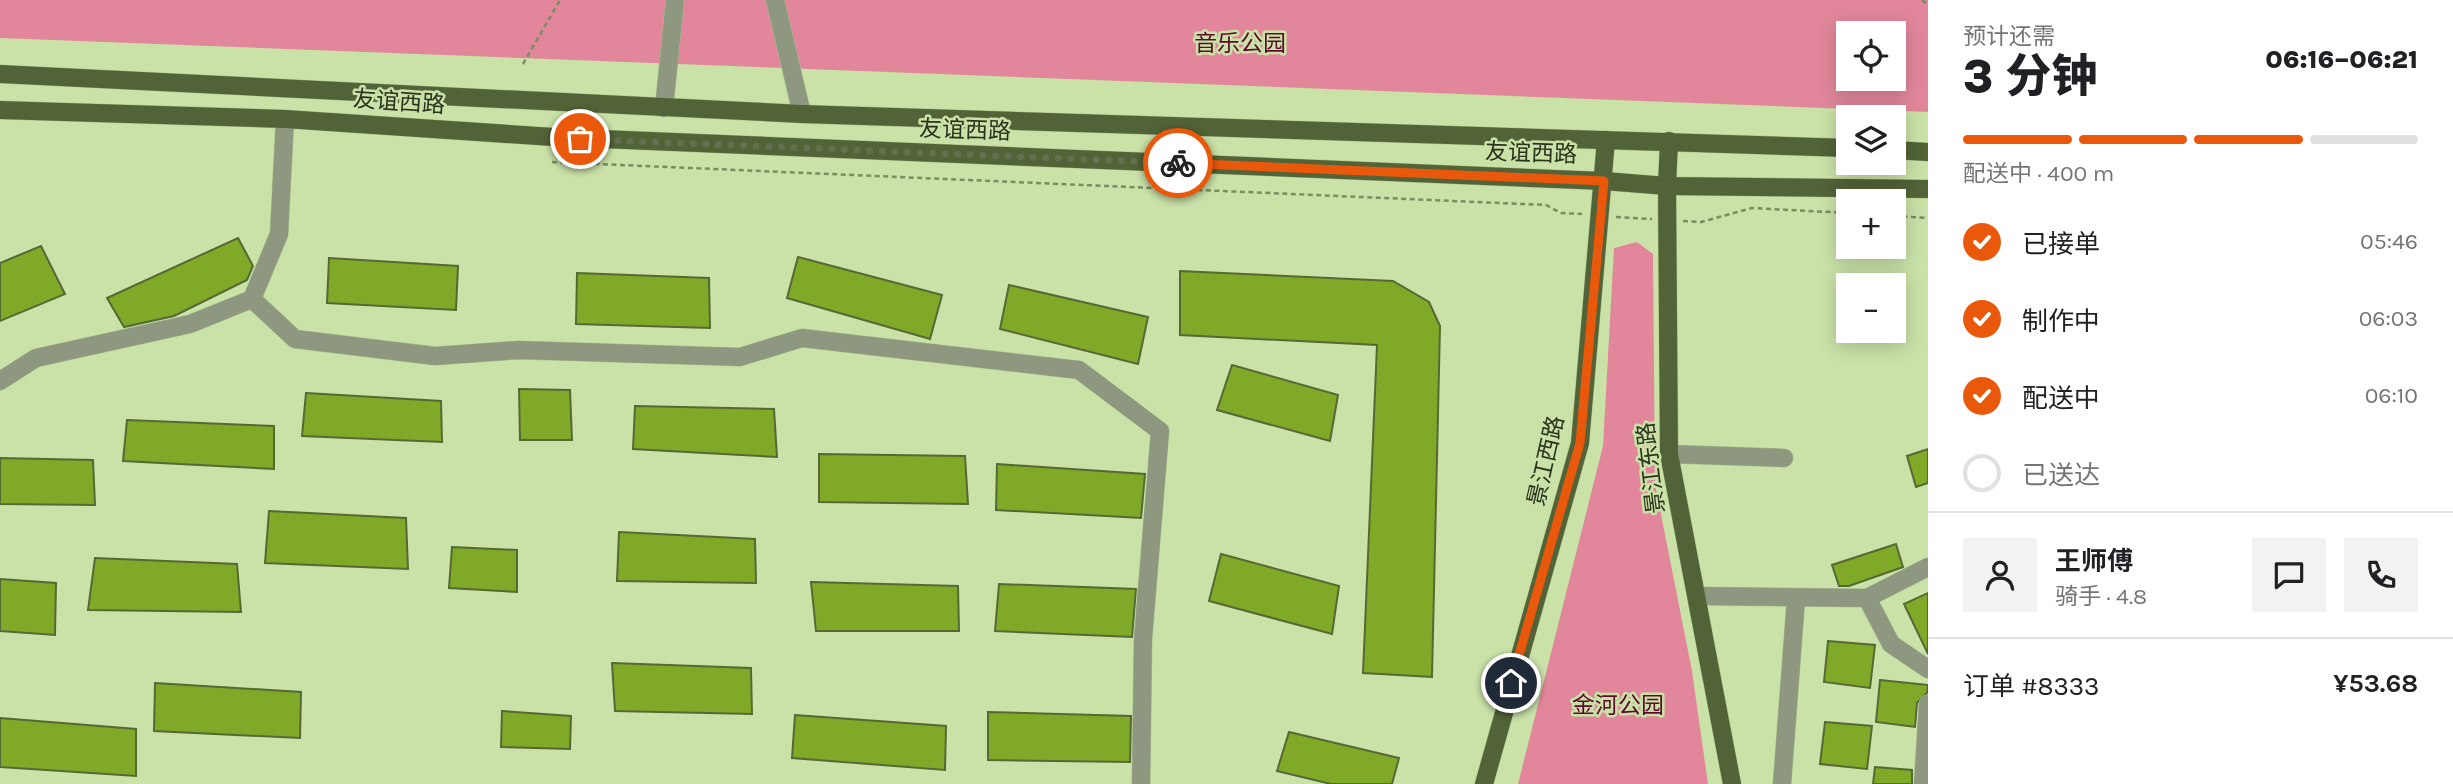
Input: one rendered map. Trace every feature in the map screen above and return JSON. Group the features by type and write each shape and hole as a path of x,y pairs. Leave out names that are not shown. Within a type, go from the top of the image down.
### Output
{"main road":[{"name":"友谊西路","path":"0,74 802,114 1836,148"},
{"name":"友谊西路","path":"0,110 285,119 553,137 1604,181 1667,186 1928,189"},
{"name":"景江西路","path":"1485,784 1580,443 1606,140"},
{"name":"景江东路","path":"1669,141 1667,220 1670,454 1732,784"},
{"path":"1906,151 1928,152"}],"street":[{"path":"664,108 675,0"},
{"path":"775,0 802,114"},
{"path":"0,381 36,358 190,324 252,299 279,234 285,119"},
{"path":"252,299 295,339 435,356 519,350 740,356 802,338 1079,370 1160,430 1143,639 1141,784"},
{"path":"1670,454 1784,458"},
{"path":"1697,596 1867,598 1928,567"},
{"path":"1867,598 1891,644 1928,669"},
{"path":"1783,784 1796,599"},
{"path":"1925,776 1928,704"}],"path":[{"path":"523,64 560,0"},
{"path":"1922,0 1928,5"},
{"path":"552,162 1546,205 1561,213 1701,222 1752,208 1836,212"},
{"path":"1906,217 1928,218"}],"green space":[{"name":"音乐公园","path":"0,0 1928,0 1928,112 1906,111 1906,105 1836,105 1836,108 0,38"},
{"name":"金河公园","path":"1637,242 1653,254 1655,484 1692,671 1708,784 1518,784 1603,446 1614,248"}],"building":[{"path":"238,238 253,266 247,280 174,316 124,327 107,298"},
{"path":"41,246 65,294 0,321 0,263"},
{"path":"798,257 942,295 930,339 787,298"},
{"path":"329,258 458,266 456,310 327,303"},
{"path":"1180,271 1393,281 1429,302 1440,326 1432,677 1363,673 1377,345 1180,335"},
{"path":"577,273 709,278 710,328 576,324"},
{"path":"1009,285 1148,317 1138,364 1000,329"},
{"path":"1232,365 1338,395 1330,441 1217,410"},
{"path":"519,389 570,390 572,440 520,440"},
{"path":"306,393 441,401 442,442 302,436"},
{"path":"635,406 774,409 777,457 633,449"},
{"path":"127,420 274,426 274,469 123,461"},
{"path":"1928,449 1928,483 1916,487 1907,456"},
{"path":"819,454 965,456 968,504 819,502"},
{"path":"0,458 93,460 95,505 0,504"},
{"path":"997,464 1145,474 1141,518 996,510"},
{"path":"269,511 406,518 408,569 265,563"},
{"path":"619,532 755,539 756,583 617,581"},
{"path":"1896,544 1903,567 1849,586 1839,586 1832,565"},
{"path":"452,547 517,550 517,592 449,588"},
{"path":"1221,554 1339,586 1332,634 1209,601"},
{"path":"95,558 237,564 241,612 88,610"},
{"path":"0,579 56,583 55,635 0,631"},
{"path":"811,582 958,586 959,631 816,631"},
{"path":"999,584 1136,589 1132,637 995,631"},
{"path":"1928,593 1928,654 1904,604"},
{"path":"1828,641 1875,645 1870,688 1824,682"},
{"path":"612,663 751,668 752,714 615,711"},
{"path":"1880,680 1928,685 1927,693 1917,703 1915,727 1876,722"},
{"path":"155,683 301,692 300,738 154,731"},
{"path":"502,711 571,716 570,749 501,747"},
{"path":"988,712 1131,716 1130,762 988,760"},
{"path":"795,715 946,726 945,770 792,758"},
{"path":"0,718 136,729 136,776 0,767"},
{"path":"1825,722 1872,726 1867,769 1820,764"},
{"path":"1289,732 1399,758 1392,784 1331,784 1277,771"},
{"path":"1875,767 1912,770 1912,784 1873,784"}],"way so far":[{"path":"580,139 1178,163"}],"route":[{"path":"1178,163 1604,181 1580,443 1511,683"}]}
